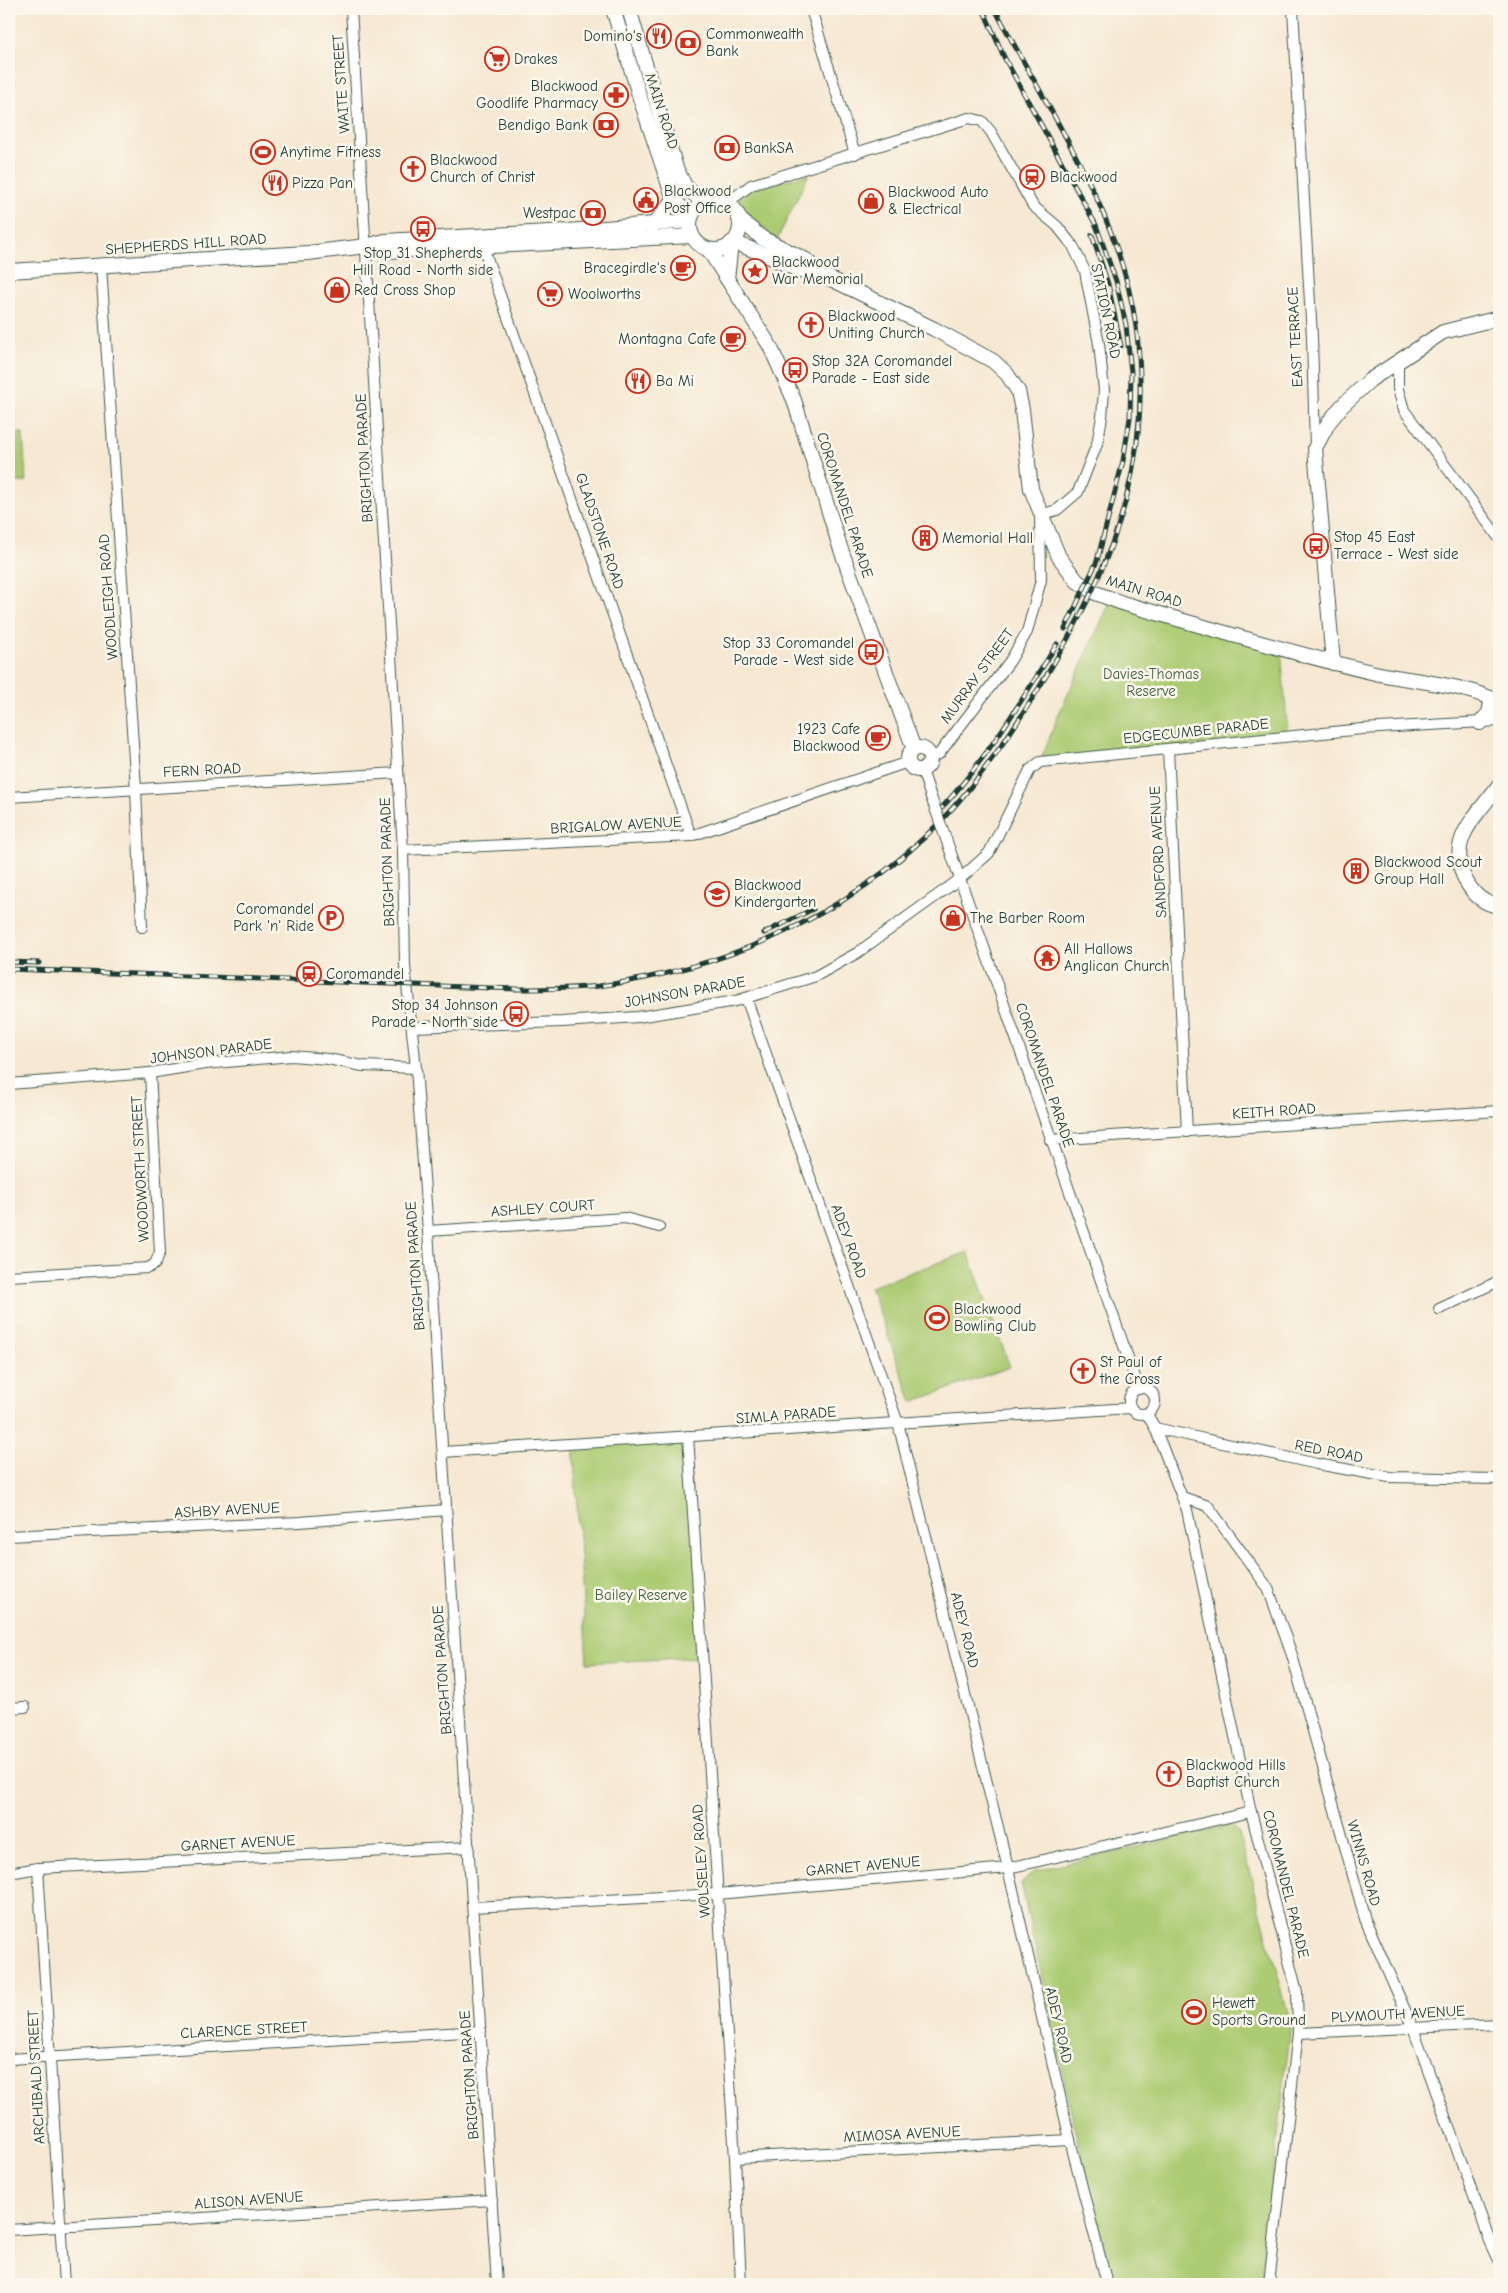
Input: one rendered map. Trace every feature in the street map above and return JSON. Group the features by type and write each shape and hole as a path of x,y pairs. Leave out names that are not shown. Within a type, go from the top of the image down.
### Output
{"main road":[{"name":"MAIN ROAD","path":"613,9 674,200 690,219"},
{"name":"MAIN ROAD","path":"629,9 676,168 685,186 703,202"},
{"path":"653,225 674,200"},
{"path":"727,279 732,243 739,231 739,219 736,211 727,203 714,200 703,202 697,207 690,219 692,236 699,244 708,249 720,249 732,243"},
{"name":"SHEPHERDS HILL ROAD","path":"481,241 653,225 690,219"},
{"name":"MAIN ROAD","path":"739,219 762,238 806,260 829,278 934,329 993,361 1007,374 1018,391 1022,410 1028,475 1040,515 1059,557 1077,581 1093,592 1122,603 1333,663 1403,680 1477,693 1496,701"},
{"name":"SHEPHERDS HILL ROAD","path":"9,271 308,252 366,246 385,241 481,241 692,236"},
{"name":"MAIN ROAD","path":"732,243 766,255 800,272 829,278"},
{"name":"COROMANDEL PARADE","path":"708,249 770,346 794,400 840,547 911,756"},
{"path":"1316,448 1329,422 1342,406 1370,380 1443,332 1499,318"},
{"name":"EAST TERRACE","path":"1316,448 1333,663"},
{"path":"1480,723 1496,701"},
{"path":"924,750 930,757 928,765 922,770 913,769 911,756 924,750"},
{"path":"1499,785 1474,815 1461,839 1458,853 1460,870 1472,893 1492,905 1499,906"}],"street":[{"name":"WAITE STREET","path":"351,9 366,246"},
{"path":"811,9 855,154"},
{"name":"EAST TERRACE","path":"1292,9 1312,337 1316,448"},
{"name":"STATION ROAD","path":"727,203 738,192 751,185 969,118 982,121 991,132 1033,206 1057,226 1073,246 1085,271 1099,344 1104,390 1097,444 1078,492 1057,510 1040,515"},
{"name":"GLADSTONE ROAD","path":"481,241 691,836"},
{"name":"BRIGHTON PARADE","path":"366,246 403,850 405,966 416,1068 428,1231 498,2284"},
{"name":"WOODLEIGH ROAD","path":"101,266 136,789 142,927"},
{"path":"1398,361 1398,389 1404,410 1499,538"},
{"name":"MURRAY STREET","path":"930,757 939,754 1010,661 1028,632 1041,580 1040,515"},
{"name":"EDGECUMBE PARADE","path":"960,879 989,853 1030,770 1040,762 1362,729 1499,721"},
{"name":"SANDFORD AVENUE","path":"1168,750 1187,1132"},
{"name":"BRIGALOW AVENUE","path":"403,850 691,836 911,756"},
{"name":"COROMANDEL PARADE","path":"922,770 1050,1140 1139,1389"},
{"name":"FERN ROAD","path":"9,797 398,773"},
{"name":"JOHNSON PARADE","path":"412,1027 562,1022 638,1017 746,998 816,976 857,953 960,879"},
{"name":"ADEY ROAD","path":"746,998 898,1423 1008,1868 1070,2140 1107,2284"},
{"name":"JOHNSON PARADE","path":"9,1084 150,1073 205,1064 291,1056 328,1058 363,1066 416,1068"},
{"name":"WOODWORTH STREET","path":"9,1276 148,1268 159,1258 150,1073"},
{"name":"KEITH ROAD","path":"1050,1140 1499,1111"},
{"name":"ASHLEY COURT","path":"428,1231 625,1218 659,1227"},
{"path":"1440,1309 1499,1281"},
{"path":"1139,1389 1148,1389 1154,1395 1154,1408 1147,1414 1138,1413 1131,1408 1130,1396 1139,1389"},
{"name":"SIMLA PARADE","path":"443,1452 1131,1408"},
{"name":"COROMANDEL PARADE","path":"1147,1414 1156,1428 1187,1510 1251,1812 1297,1992 1298,2033 1269,2284"},
{"name":"RED ROAD","path":"1156,1428 1317,1464 1389,1477 1499,1479"},
{"name":"WOLSELEY ROAD","path":"688,1436 735,2158 741,2284"},
{"name":"WINNS ROAD","path":"1182,1497 1208,1506 1268,1588 1292,1655 1365,1919 1413,2028 1490,2241 1499,2260"},
{"path":"1187,1510 1198,1502"},
{"name":"ASHBY AVENUE","path":"9,1536 300,1522 446,1510"},
{"path":"9,1708 25,1708"},
{"name":"GARNET AVENUE","path":"473,1907 718,1894 1008,1868 1251,1812"},
{"name":"GARNET AVENUE","path":"9,1873 38,1868 469,1846"},
{"name":"ARCHIBALD STREET","path":"38,1868 64,2284"},
{"name":"PLYMOUTH AVENUE","path":"1298,2033 1499,2024"},
{"name":"CLARENCE STREET","path":"9,2059 481,2031"},
{"name":"MIMOSA AVENUE","path":"735,2158 1070,2140"},
{"name":"ALISON AVENUE","path":"9,2230 492,2200"}],"green space":[{"path":"809,174 777,240 760,227 750,216 739,198 752,189"},
{"path":"9,433 23,433 26,482 9,482"},
{"name":"Davies-Thomas Reserve","path":"1111,600 1281,648 1288,736 1040,762 1057,718"},
{"name":"Blackwood Bowling Club","path":"968,1252 1010,1367 912,1402 870,1287"},
{"name":"Bailey Reserve","path":"688,1436 702,1657 587,1663 573,1444"},
{"path":"1230,1825 1239,1833 1291,2024 1261,2284 1113,2284 1077,2139 1021,1883 1035,1871"}],"railway":[{"path":"983,9 1004,57 1096,225 1116,281 1126,325 1131,372 1130,418 1123,461 1097,561 1065,629"},
{"path":"9,969 517,989 599,986 650,977 700,964 749,947 796,926 841,901 883,872 922,839 972,786 998,751 1055,661 1077,621 1097,581 1113,542 1126,501 1134,460 1139,417 1140,373 1136,327 1128,284 1115,242 1098,202 1059,124 995,9"},
{"path":"1092,235 1108,284 1121,346"},
{"path":"937,813 986,753 1057,644"},
{"path":"764,933 813,909"},
{"path":"9,962 39,963"}],"place":[{"name":"Domino's","path":"659,36"},
{"name":"Commonwealth Bank","path":"688,43"},
{"name":"Drakes","path":"497,59"},
{"name":"Blackwood Goodlife Pharmacy","path":"616,95"},
{"name":"Bendigo Bank","path":"606,125"},
{"name":"BankSA","path":"727,148"},
{"name":"Anytime Fitness","path":"263,152"},
{"name":"Blackwood Church of Christ","path":"413,169"},
{"name":"Blackwood","path":"1032,177"},
{"name":"Pizza Pan","path":"275,183"},
{"name":"Blackwood Post Office","path":"646,200"},
{"name":"Blackwood Auto & Electrical","path":"871,201"},
{"name":"Westpac","path":"593,213"},
{"name":"Stop 31 Shepherds Hill Road - North side","path":"423,229"},
{"name":"Bracegirdle's","path":"683,268"},
{"name":"Blackwood War Memorial","path":"755,271"},
{"name":"Red Cross Shop","path":"337,290"},
{"name":"Woolworths","path":"550,294"},
{"name":"Blackwood Uniting Church","path":"811,325"},
{"name":"Montagna Cafe","path":"733,339"},
{"name":"Stop 32A Coromandel Parade - East side","path":"795,370"},
{"name":"Ba Mi","path":"638,381"},
{"name":"Memorial Hall","path":"925,538"},
{"name":"Stop 45 East Terrace - West side","path":"1316,546"},
{"name":"Stop 33 Coromandel Parade - West side","path":"871,652"},
{"name":"1923 Cafe Blackwood","path":"878,738"},
{"name":"Blackwood Scout Group Hall","path":"1356,871"},
{"name":"Blackwood Kindergarten","path":"717,894"},
{"name":"Coromandel Park 'n' Ride","path":"331,918"},
{"name":"The Barber Room","path":"953,918"},
{"name":"All Hallows Anglican Church","path":"1047,958"},
{"name":"Coromandel","path":"309,974"},
{"name":"Stop 34 Johnson Parade - North side","path":"516,1014"},
{"name":"Blackwood Bowling Club","path":"937,1318"},
{"name":"St Paul of the Cross","path":"1083,1371"},
{"name":"Blackwood Hills Baptist Church","path":"1169,1774"},
{"name":"Hewett Sports Ground","path":"1194,2012"}]}
